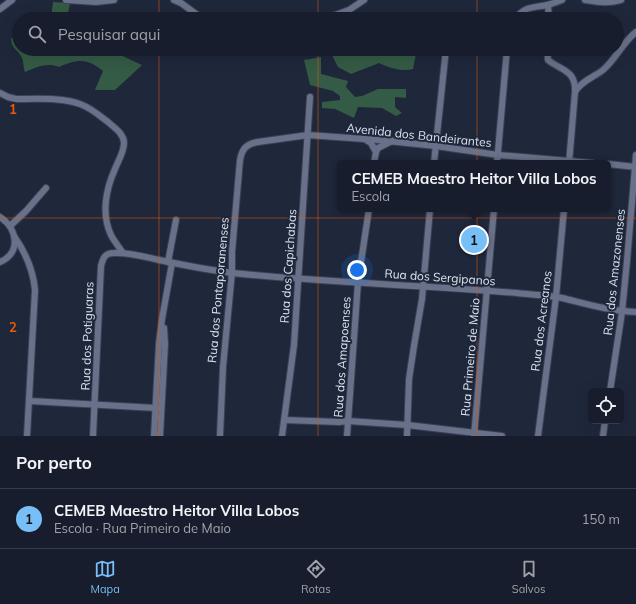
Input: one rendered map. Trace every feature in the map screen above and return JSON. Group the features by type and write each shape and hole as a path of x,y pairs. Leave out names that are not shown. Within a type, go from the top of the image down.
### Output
{"street":[{"path":"0,9 12,0"},
{"path":"66,0 96,2 114,0"},
{"path":"174,0 193,12"},
{"path":"343,12 364,0"},
{"path":"520,12 525,9 548,5 562,0"},
{"path":"585,0 604,3 621,0"},
{"path":"548,5 548,12"},
{"path":"624,44 635,33"},
{"path":"434,160 445,56"},
{"path":"497,160 506,56"},
{"path":"548,56 548,60 572,75 575,83 569,160"},
{"path":"575,92 580,86 604,69 614,56"},
{"path":"0,93 8,97 64,100 79,103 93,110 117,129 122,136 124,143 123,151 109,184 106,200 106,217 112,235 123,253"},
{"name":"Rua dos Capichabas","path":"282,436 294,345 310,97"},
{"name":"Avenida dos Bandeirantes","path":"244,147 250,143 308,135 392,141 549,160"},
{"path":"364,139 371,143 376,152"},
{"path":"375,160 378,148 392,141"},
{"name":"Rua dos Pontaporanenses","path":"220,436 223,367 232,272 232,252 240,160 244,147"},
{"name":"Rua dos Amazonenses","path":"610,388 622,312 636,155"},
{"path":"611,164 635,167"},
{"path":"10,226 26,211 46,188"},
{"name":"Rua dos Amapoenses","path":"347,436 358,282 368,212"},
{"path":"407,436 409,379 422,299 430,212"},
{"name":"Rua Primeiro de Maio","path":"474,435 488,291 494,212"},
{"name":"Rua dos Acreanos","path":"538,436 556,297 564,212"},
{"path":"0,217 10,226 14,236 15,245 9,257 0,262"},
{"path":"154,436 162,319 176,220"},
{"path":"14,236 24,249 34,276 35,290 27,436"},
{"name":"Rua dos Sergipanos","path":"123,253 232,272 298,279 423,286 556,297 597,308 622,312 636,312"},
{"name":"Rua dos Potiguaras","path":"94,436 101,266 103,258 108,254 123,253"},
{"path":"160,436 165,344 162,319"},
{"path":"30,401 156,408"},
{"path":"285,420 348,421 407,425 474,435 502,436"},
{"path":"603,436 605,424"}],"green space":[{"path":"53,2 70,3 68,12 52,12"},
{"path":"20,56 122,56 142,65 115,90 95,90 103,71 92,64 77,61 59,67 51,65 42,66 25,72"},
{"path":"332,56 416,56 413,69 396,69 379,63 351,74 338,67"},
{"path":"321,57 321,74 348,81 346,87 355,97 362,96 378,89 406,89 406,98 395,97 395,107 402,113 396,116 382,108 358,107 354,118 335,109 322,108 322,102 340,100 340,96 333,91 310,85 304,60"}],"place":[{"name":"CEMEB Maestro Heitor Villa Lobos","path":"474,240"}]}
